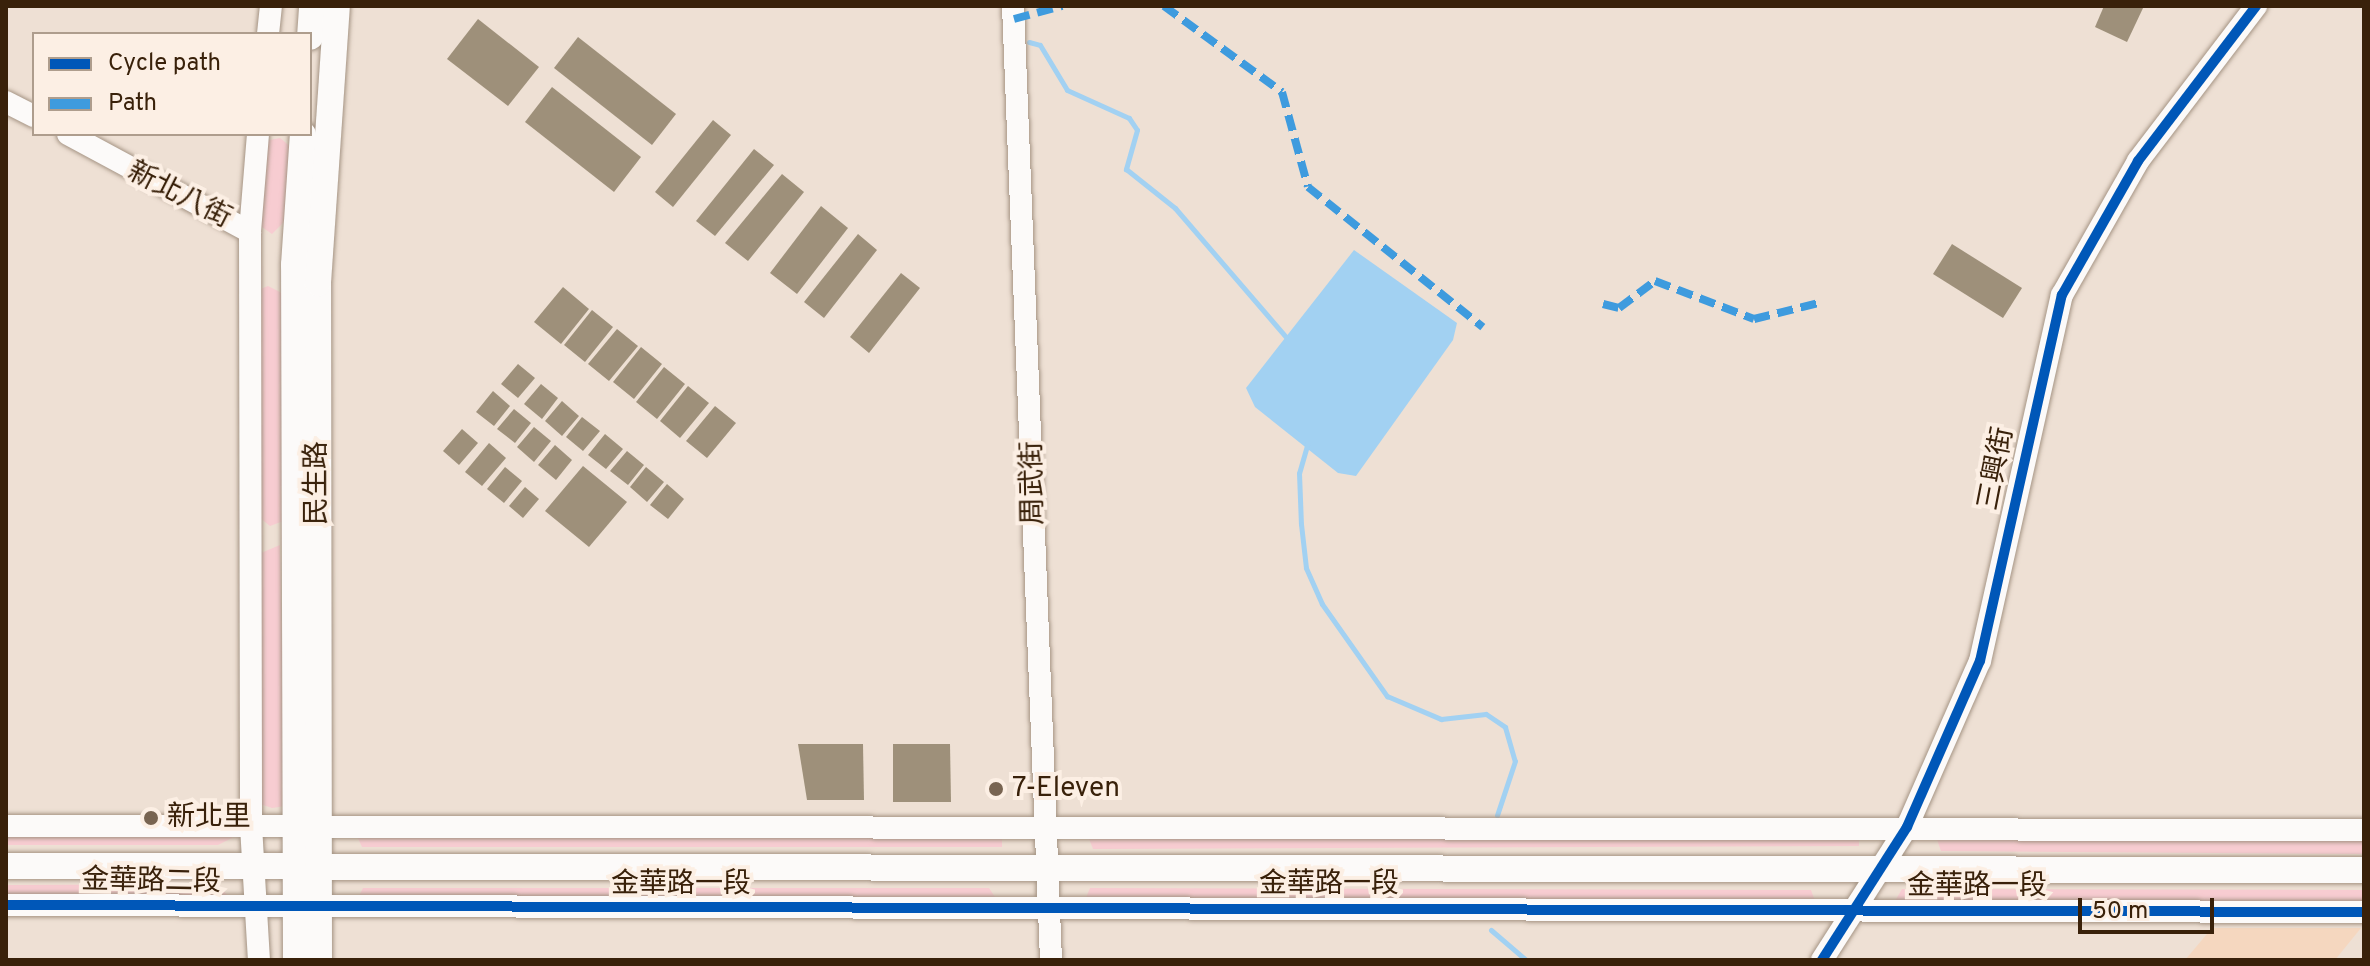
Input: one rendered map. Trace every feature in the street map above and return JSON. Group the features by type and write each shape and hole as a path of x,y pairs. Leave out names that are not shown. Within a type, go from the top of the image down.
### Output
{"street":[{"path":"268,32 271,6"},
{"path":"310,32 312,6"},
{"name":"民生路","path":"306,826 318,283 337,6"},
{"name":"周武街","path":"1013,6 1036,474 1040,828 1051,960"},
{"name":"三興街","path":"1822,960 1907,827 1980,661 2062,295 2138,161 2256,6"},
{"path":"6,102 32,115"},
{"name":"新北八街","path":"72,136 250,232"},
{"path":"258,136 250,232 251,826 259,960"},
{"name":"民生路","path":"296,960 307,906 294,265 303,136"},
{"name":"金華路二段","path":"6,826 306,826"},
{"name":"金華路一段","path":"306,826 2364,830"},
{"name":"金華路二段","path":"6,866 307,864"},
{"name":"金華路一段","path":"307,864 1045,871 2364,870"},
{"name":"金華路二段","path":"6,905 307,906"},
{"name":"民生路","path":"307,906 319,960"},
{"name":"金華路一段","path":"307,906 1046,911 2364,912"}],"shaded area":[{"path":"280,138 291,147 288,218 272,234 259,225 265,141"},
{"path":"268,286 282,293 286,520 270,526 260,518 258,290"},
{"path":"280,545 285,806 272,808 260,804 261,553"},
{"path":"6,830 231,834 232,838 218,845 6,845"},
{"path":"356,834 1002,838 1002,847 362,847"},
{"path":"2364,835 2364,854 1941,851 1936,837"},
{"path":"1088,836 1859,838 1859,846 1093,849"},
{"path":"217,884 228,896 6,901 6,885"},
{"path":"363,888 989,888 999,903 356,902"},
{"path":"1090,888 1811,890 1815,901 1085,900"},
{"path":"1902,889 2364,890 2364,906 1895,901"},
{"path":"2212,928 2361,928 2335,960 2185,960"}],"water":[{"path":"1354,250 1457,323 1453,340 1356,476 1338,473 1255,407 1246,388"}],"building":[{"path":"2104,6 2144,6 2127,42 2095,27"},
{"path":"478,19 539,67 508,106 447,59"},
{"path":"578,37 676,114 652,145 554,68"},
{"path":"552,87 641,157 614,192 525,122"},
{"path":"713,120 731,135 673,207 655,192"},
{"path":"754,149 774,165 715,236 696,221"},
{"path":"782,174 804,192 748,261 725,243"},
{"path":"821,206 848,228 797,294 770,273"},
{"path":"858,234 877,250 824,318 804,302"},
{"path":"1952,244 2022,288 2003,318 1933,274"},
{"path":"901,273 920,288 869,353 850,337"},
{"path":"563,287 589,309 561,344 534,322"},
{"path":"592,310 613,327 585,362 564,345"},
{"path":"617,329 638,346 609,381 588,364"},
{"path":"641,347 662,364 634,399 613,382"},
{"path":"518,364 535,378 518,398 501,384"},
{"path":"664,367 685,384 657,419 636,402"},
{"path":"541,384 558,398 542,419 524,404"},
{"path":"688,386 709,403 680,438 660,421"},
{"path":"493,391 510,406 494,426 476,412"},
{"path":"562,401 579,416 562,436 545,421"},
{"path":"715,406 736,423 707,458 686,441"},
{"path":"514,409 531,423 515,443 497,429"},
{"path":"582,417 600,431 583,451 566,437"},
{"path":"534,427 551,441 534,462 517,447"},
{"path":"462,429 478,443 459,465 443,451"},
{"path":"605,434 623,449 606,469 588,455"},
{"path":"489,443 506,458 482,486 465,472"},
{"path":"555,445 572,460 556,480 538,465"},
{"path":"627,451 644,465 628,485 610,471"},
{"path":"583,466 627,502 589,547 545,511"},
{"path":"505,467 522,481 504,503 487,489"},
{"path":"646,467 664,482 647,502 630,487"},
{"path":"667,484 684,499 668,519 650,505"},
{"path":"525,487 539,499 523,518 509,506"},
{"path":"798,744 863,744 864,800 807,800"},
{"path":"893,744 950,744 951,802 893,802"}],"waterway":[{"path":"1029,42 1040,45 1067,90 1129,118 1137,130 1126,169 1175,208 1286,337"},
{"path":"1308,442 1299,473 1301,524 1306,568 1322,604 1387,696 1441,719 1486,714 1505,727 1515,761 1497,815"},
{"path":"1491,930 1526,960"}],"marked path":[{"path":"1014,19 1062,6"},
{"path":"1164,6 1282,92 1308,187 1483,327"},
{"path":"1603,304 1619,308 1655,281 1754,319 1818,303"}],"cycle path":[{"path":"1822,960 1907,827 1980,661 2062,295 2138,161 2256,6"},
{"path":"6,905 2364,912"}],"place":[{"name":"7-Eleven","path":"996,789"},
{"name":"新北里","path":"151,818"}]}
